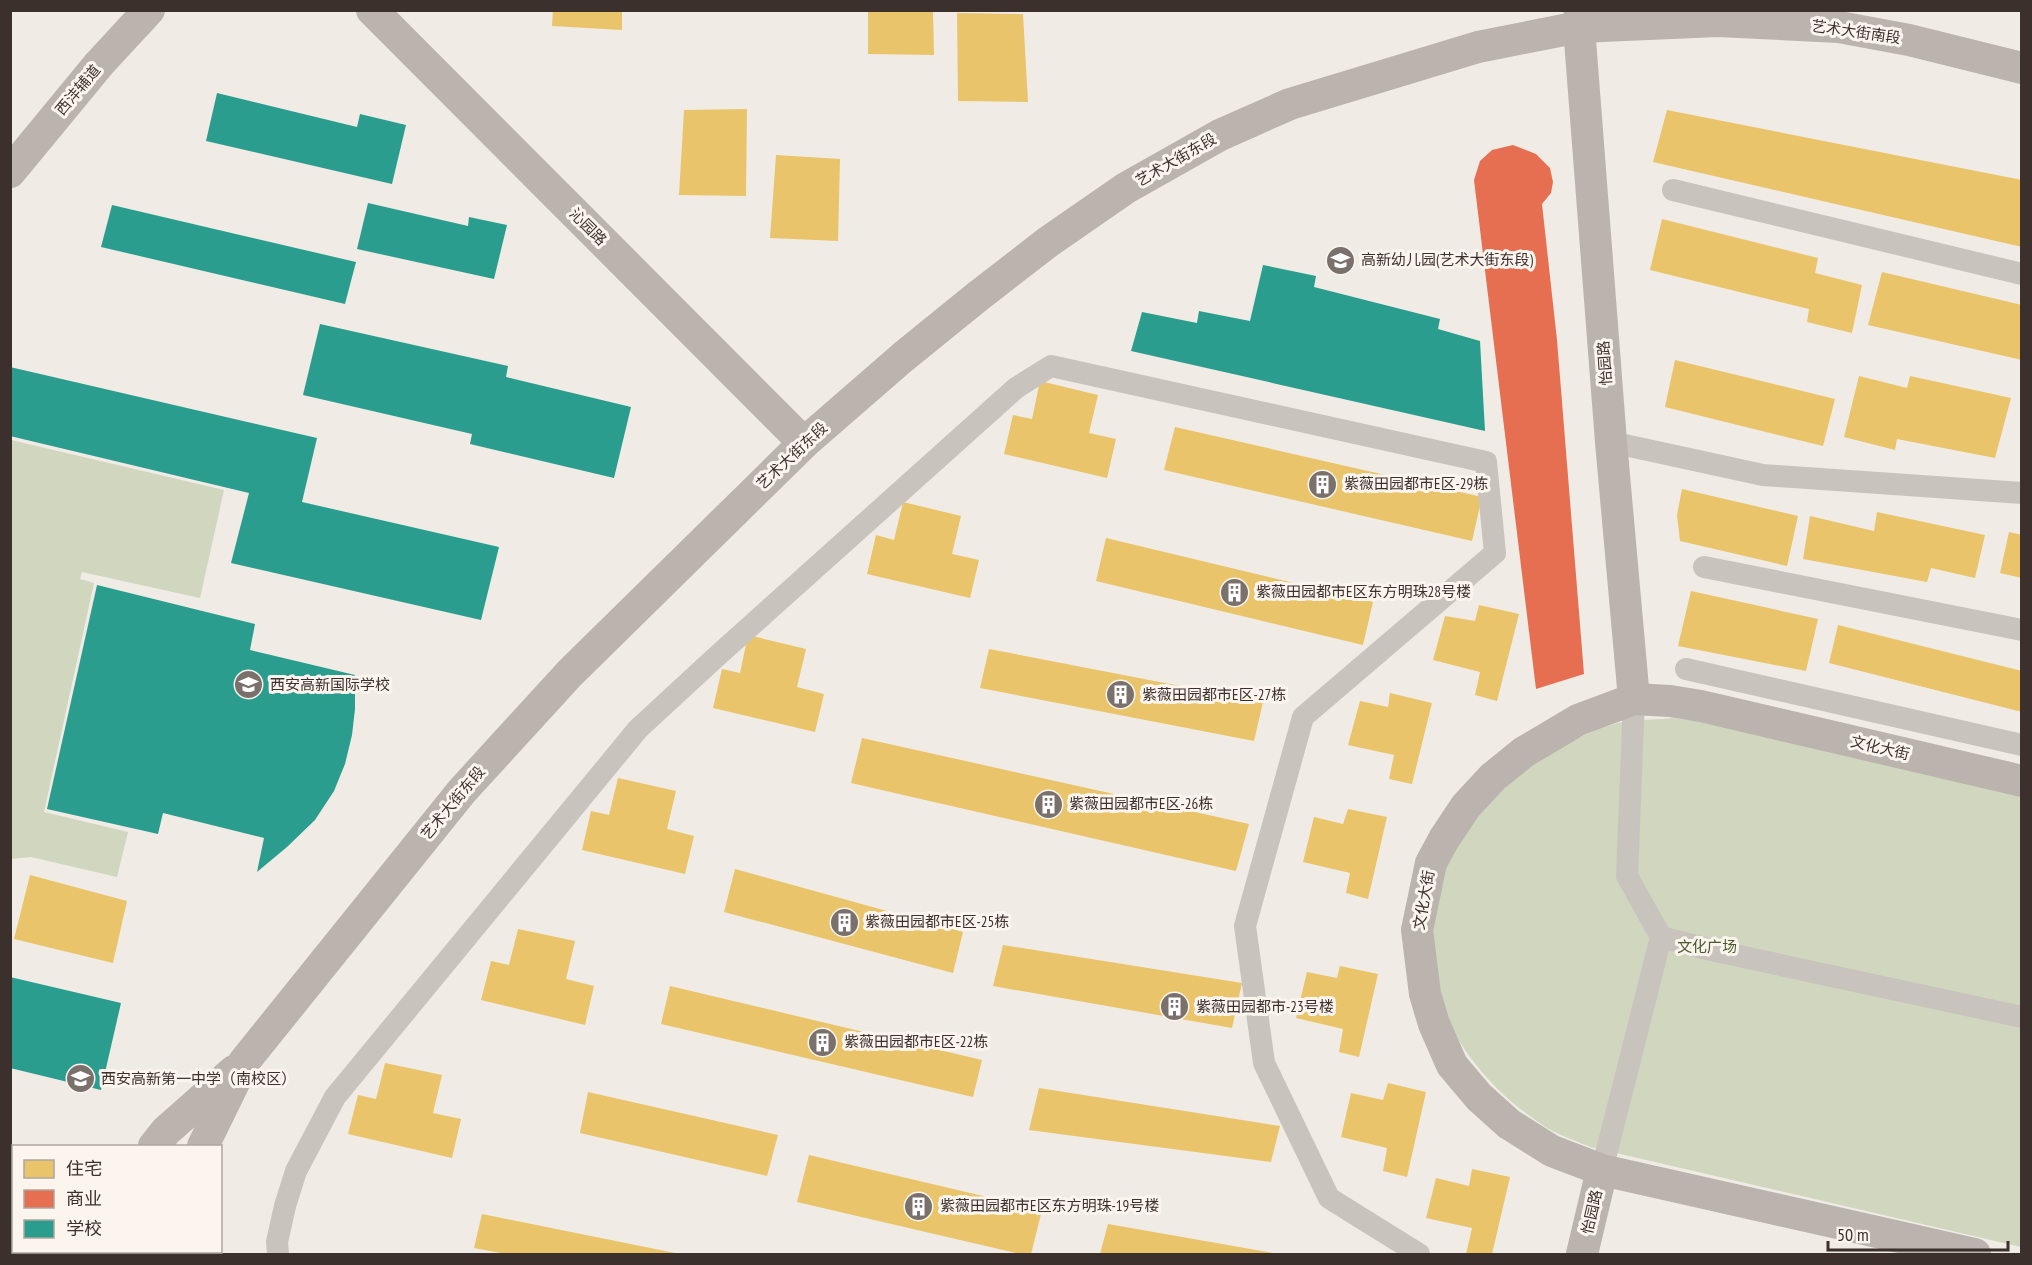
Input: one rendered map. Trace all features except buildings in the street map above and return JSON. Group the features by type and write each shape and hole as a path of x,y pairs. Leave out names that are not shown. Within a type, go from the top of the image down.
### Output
{"street":[{"name":"西沣辅道","path":"10,141 120,10"},
{"name":"西沣辅道","path":"10,172 99,64 149,10"},
{"name":"沁园路","path":"372,10 804,443"},
{"name":"艺术大街东段","path":"203,1145 244,1062 462,791 570,673 804,443 903,357 1048,242 1126,188 1220,135 1290,104 1578,16"},
{"name":"艺术大街南段","path":"1578,16 1839,27 1909,40 2022,68"},
{"name":"怡园路","path":"1578,16 1611,442 1634,699"},
{"path":"1673,189 2022,274"},
{"path":"278,1254 285,1206 296,1171 335,1097 638,729 1016,388 1051,366 1486,462 1495,553 1303,717 1245,926 1264,1063 1329,1198 1419,1254"},
{"path":"1611,442 1763,475 2022,493"},
{"path":"1704,567 2022,630"},
{"path":"1686,669 2022,746"},
{"path":"1602,1170 1661,937 1627,876 1634,699"},
{"name":"文化大街","path":"1975,1254 1602,1170 1552,1150 1509,1124 1479,1097 1452,1065 1434,1024 1425,994 1417,930 1431,863 1466,806 1493,777 1524,752 1578,720 1634,699 1701,706 2022,780"},
{"path":"1661,937 1711,950 2022,1017"},
{"path":"155,1145 166,1131 244,1062"},
{"name":"怡园路","path":"1582,1254 1602,1170"}],"green space":[{"path":"11,440 224,490 200,598 82,572 80,579 94,583 44,812 128,832 117,877 31,857 11,859"},
{"name":"文化广场","path":"1672,718 1720,723 2021,794 2021,1247 1590,1147 1554,1132 1525,1113 1483,1073 1465,1050 1439,998 1433,970 1431,941 1443,873 1460,835 1498,792 1556,750 1592,732 1618,723"}],"place":[{"name":"高新幼儿园(艺术大街东段)","path":"1340,260"},
{"name":"紫薇田园都市E区-29栋","path":"1323,484"},
{"name":"紫薇田园都市E区东方明珠28号楼","path":"1235,592"},
{"name":"西安高新国际学校","path":"249,685"},
{"name":"紫薇田园都市E区-27栋","path":"1121,695"},
{"name":"紫薇田园都市E区-26栋","path":"1048,804"},
{"name":"紫薇田园都市E区-25栋","path":"844,922"},
{"name":"紫薇田园都市-23号楼","path":"1175,1007"},
{"name":"紫薇田园都市E区-22栋","path":"823,1042"},
{"name":"西安高新第一中学（南校区）","path":"80,1079"},
{"name":"紫薇田园都市E区东方明珠-19号楼","path":"919,1206"}]}
